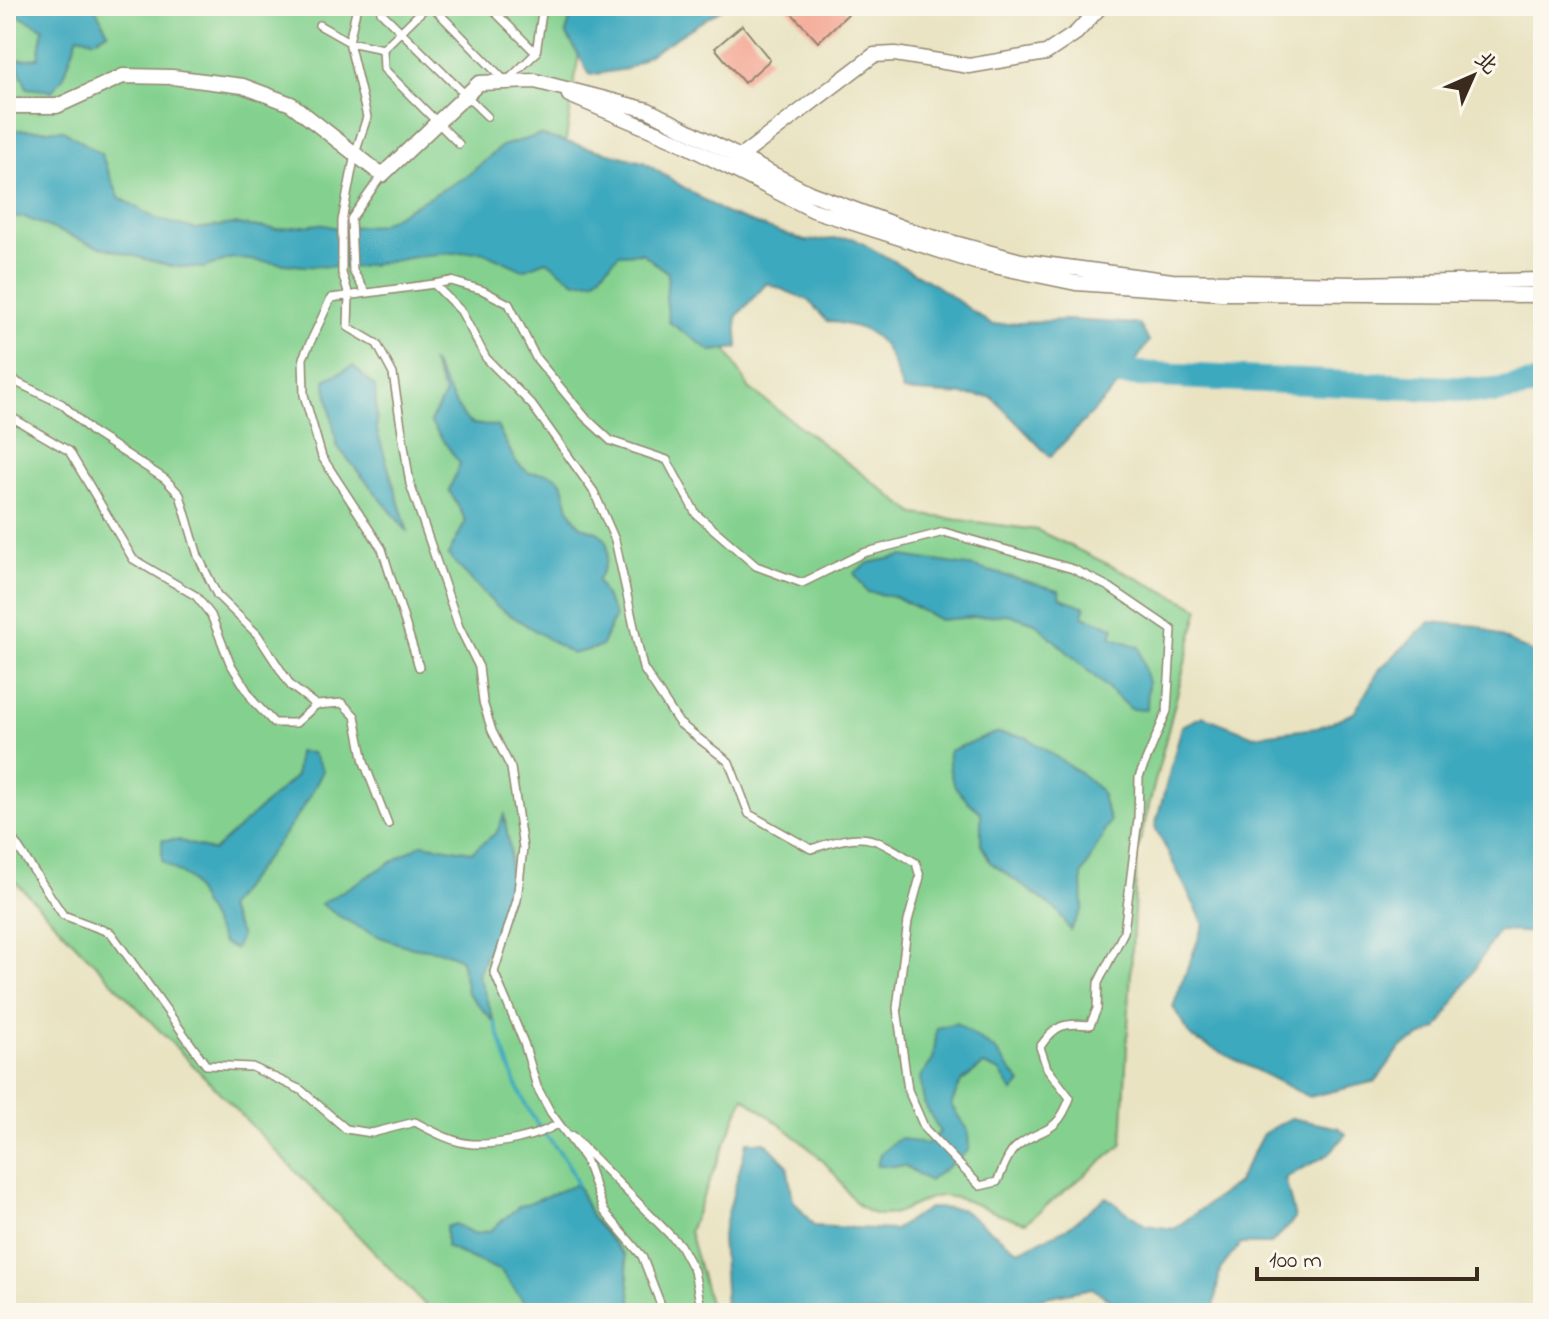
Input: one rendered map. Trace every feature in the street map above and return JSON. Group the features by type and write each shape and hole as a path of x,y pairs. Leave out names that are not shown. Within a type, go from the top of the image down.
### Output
{"street":[{"path":"735,172 740,157 874,55 895,54 969,66 1046,53 1076,33 1101,6"},
{"path":"6,106 57,106 123,76 172,77 243,86 291,104 382,175 479,83 535,81 648,110 810,193 917,233 1021,261 1172,281 1356,284 1543,280"},
{"path":"535,81 675,140 813,210 975,262 1076,283 1221,293 1543,295"}],"lane":[{"path":"357,6 349,42 367,117 355,154 342,221 342,273 349,295 348,327 377,344 393,374 410,484 459,627 479,667 483,702 492,731 511,768 523,848 517,900 494,972 524,1043 537,1087 558,1124 585,1159 604,1211 642,1256 664,1313"},
{"path":"383,49 430,6 506,82 536,53 543,6"},
{"path":"489,6 536,53"},
{"path":"381,12 487,116"},
{"path":"319,25 349,42 383,49"},
{"path":"383,49 384,69 459,144"},
{"path":"366,293 353,271 351,219 382,175"},
{"path":"419,667 382,549 322,457 304,395 303,358 331,298 451,281 482,290 509,304 536,358 585,417 611,441 667,460 696,514 756,566 802,583 863,553 944,532 1073,569 1109,587 1172,630 1167,711 1139,777 1138,819 1124,932 1098,983 1097,1009 1090,1025 1066,1022 1053,1028 1040,1047 1047,1068 1070,1098 1063,1117 1045,1133 1014,1148 997,1182 980,1186 925,1129 908,1090 897,1008 908,921 920,877 916,863 885,843 857,834 811,849 749,814 729,762 679,723 643,668 615,540 594,492 532,405 486,358 461,311 434,284"},
{"path":"6,371 18,383 62,404 92,432 165,479 180,495 198,556 217,595 257,634 291,686 316,705"},
{"path":"6,414 69,451 133,559 196,596 211,615 230,663 254,702 274,723 296,723 316,705 342,703 355,716 364,762 388,824"},
{"path":"6,829 63,915 111,933 206,1065 252,1067 301,1090 346,1129 372,1133 415,1122 444,1137 473,1144 541,1134 558,1124"},
{"path":"558,1124 680,1245 694,1271 702,1313"}],"green space":[{"path":"6,6 586,6 564,153 656,230 749,388 915,514 1037,530 1199,608 1137,853 1122,1145 1026,1222 945,1196 936,1196 894,1213 875,1214 858,1204 818,1156 744,1097 689,1231 712,1313 433,1313 6,872"}],"water":[{"path":"7,6 94,6 108,32 94,40 78,36 64,76 52,91 27,88 15,60 38,58 43,28 11,12"},
{"path":"574,6 726,6 627,69 590,75 566,33"},
{"path":"6,130 63,130 101,154 119,197 156,219 195,229 234,224 277,229 320,224 337,228 379,225 467,176 502,146 540,135 643,162 725,213 805,241 853,238 935,285 992,325 1066,320 1139,324 1149,341 1125,378 1050,457 992,397 903,391 886,349 871,333 827,321 808,300 767,283 736,317 738,348 711,351 669,322 666,299 668,273 642,253 619,254 595,280 575,282 547,261 523,270 481,251 426,255 358,267 303,266 232,258 203,268 170,266 88,243 24,217 6,219"},
{"path":"431,361 466,419 473,424 497,426 516,462 529,473 544,473 560,480 578,523 598,532 605,539 607,557 597,580 615,616 601,647 572,654 496,606 448,555 466,521 449,490 460,464 430,422 445,394"},
{"path":"353,366 375,387 377,431 408,532 337,446 325,380"},
{"path":"903,556 974,567 1059,590 1061,598 1085,607 1083,616 1114,627 1111,637 1139,647 1148,683 1147,710 1131,709 1035,623 1008,614 940,620 896,597 867,592 854,573 869,563"},
{"path":"1430,622 1479,626 1543,658 1543,933 1498,931 1438,1028 1401,1047 1376,1081 1309,1097 1192,1038 1173,1007 1204,924 1155,827 1182,726 1203,716 1254,736 1317,728 1354,713 1380,669"},
{"path":"996,733 1026,737 1100,790 1110,821 1082,875 1083,908 1070,930 1058,911 990,862 981,844 981,813 952,779 949,751"},
{"path":"298,752 312,753 323,770 291,825 227,908 241,936 235,949 223,943 190,880 162,861 162,840 178,840 213,851 296,776"},
{"path":"504,815 510,850 509,900 478,974 495,1023 467,992 461,960 446,953 408,946 379,936 321,904 422,844 472,852 497,832"},
{"path":"956,1023 995,1050 1021,1083 1013,1092 1000,1072 984,1065 961,1082 951,1105 968,1131 969,1150 929,1181 905,1166 877,1166 880,1154 900,1138 926,1145 940,1132 924,1103 920,1077 933,1060 937,1028"},
{"path":"1291,1118 1339,1128 1346,1134 1329,1154 1285,1178 1295,1219 1271,1244 1240,1244 1220,1270 1213,1313 1130,1313 1092,1288 1021,1302 1026,1313 729,1313 726,1308 722,1236 747,1142 765,1142 787,1165 793,1200 814,1226 894,1230 929,1208 961,1209 1019,1251 1066,1229 1106,1197 1145,1225 1174,1229 1237,1183 1263,1134"},
{"path":"577,1184 592,1218 625,1256 633,1313 532,1313 501,1271 446,1247 446,1227 455,1224 475,1234 491,1230 518,1207"}],"building":[{"path":"785,6 841,6 848,14 818,42"},
{"path":"742,25 770,60 744,83 715,48"}],"waterway":[{"path":"1095,372 1495,391 1543,383"},
{"path":"495,1023 523,1099 536,1122 564,1157 577,1184"}]}
